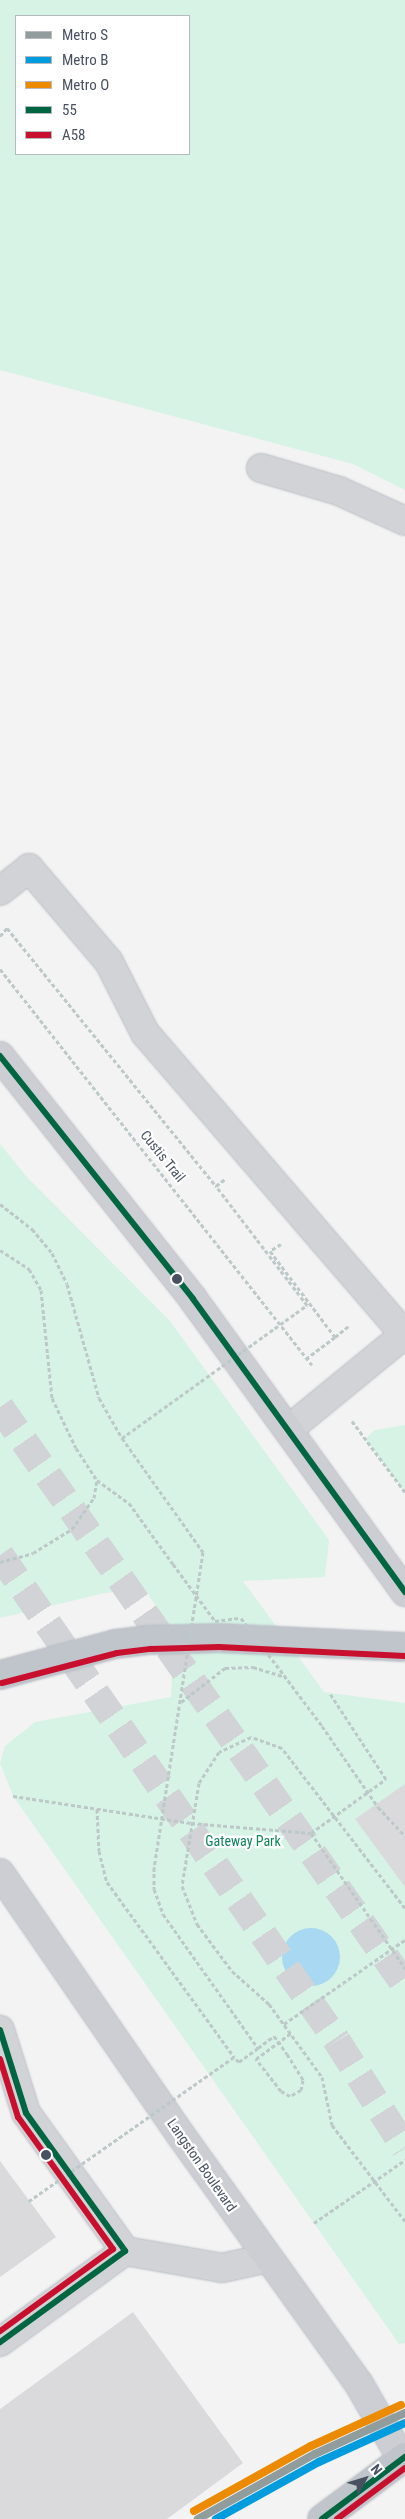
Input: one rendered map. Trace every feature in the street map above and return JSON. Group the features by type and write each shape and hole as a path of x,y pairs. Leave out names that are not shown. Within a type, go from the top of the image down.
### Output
{"highway":[{"path":"0,1675 106,1646 150,1640 218,1638 405,1647"},
{"path":"322,2519 404,2460"}],"main road":[{"path":"0,1056 187,1292 289,1429 405,1592"},
{"name":"Langston Boulevard","path":"0,1873 268,2258 359,2384 404,2460"}],"street":[{"path":"261,468 339,491 405,521"},
{"path":"0,891 29,868 109,962 146,1033 404,1333 289,1429"},
{"path":"0,2030 26,2113"},
{"path":"0,2077 124,2251 222,2268 268,2258"},
{"path":"0,2342 124,2251"}],"path":[{"path":"0,936 7,928 216,1186 307,1306 122,1438"},
{"name":"Custis Trail","path":"0,970 307,1358 335,1336"},
{"path":"216,1186 231,1175"},
{"path":"0,1204 32,1229 52,1253 67,1284 100,1398 122,1438 203,1552 154,1867 154,1889 163,1914 258,2048"},
{"path":"277,1235 282,1243 270,1251 335,1336 355,1321"},
{"path":"0,1250 29,1269 41,1290 52,1398 76,1448 96,1480 129,1503 215,1621 241,1618 287,1677 390,1824 405,1836"},
{"path":"356,1427 405,1492"},
{"path":"0,1562 33,1553 72,1529 94,1498 96,1480"},
{"path":"181,1702 225,1668 253,1666 287,1677"},
{"path":"13,1796 191,1823 311,1833 386,1779 329,1692"},
{"path":"405,1908 282,1748 251,1737 219,1752 199,1783 182,1886 196,1924 232,1971 269,2004 322,2077 332,2125 405,2221"},
{"path":"97,1809 99,1851 107,1882 239,2062 274,2036 299,2072 303,2080 301,2090 290,2096 281,2091 256,2058 291,2033"},
{"path":"311,1833 405,1968"},
{"path":"284,2024 405,1940"},
{"path":"29,2201 234,2057"},
{"path":"314,2223 405,2160"}],"green space":[{"path":"0,0 405,0 405,490 353,464 0,370"},
{"name":"Gateway Park","path":"0,1144 28,1178 170,1321 329,1540 325,1577 243,1581 324,1692 405,1703 405,2343 399,2344 13,1796 0,1763 5,1746 35,1722 171,1697 174,1635 145,1589 105,1593 0,1618"},
{"path":"405,1425 405,1492 365,1439 375,1430"}],"water":[{"path":"305,1928 317,1928 332,1936 340,1951 340,1963 332,1978 317,1986 305,1986 290,1978 282,1963 282,1951 290,1936"}],"building":[{"path":"405,1784 405,1887 355,1819"},
{"path":"0,2161 56,2237 0,2277"},
{"path":"133,2312 243,2463 167,2519 0,2519 0,2409"}],"tunnel":[{"path":"0,1407 405,1985"},
{"path":"0,1555 337,2041 405,2148"}],"metro line":[{"name":"O","path":"194,2511 311,2446 401,2405"},
{"name":"S","path":"198,2519 315,2454 405,2413"},
{"name":"B","path":"216,2519 319,2462 405,2423"}],"transit line":[{"name":"55","path":"0,1056 193,1299 405,1592"},
{"name":"A58","path":"2,1683 117,1653 151,1649 219,1647 405,1656"},
{"name":"55","path":"0,2030 26,2113 125,2251 0,2342"},
{"name":"A58","path":"0,2059 18,2117 113,2249 0,2331"},
{"name":"55","path":"322,2519 405,2457"},
{"name":"A58","path":"337,2519 405,2468"}]}
